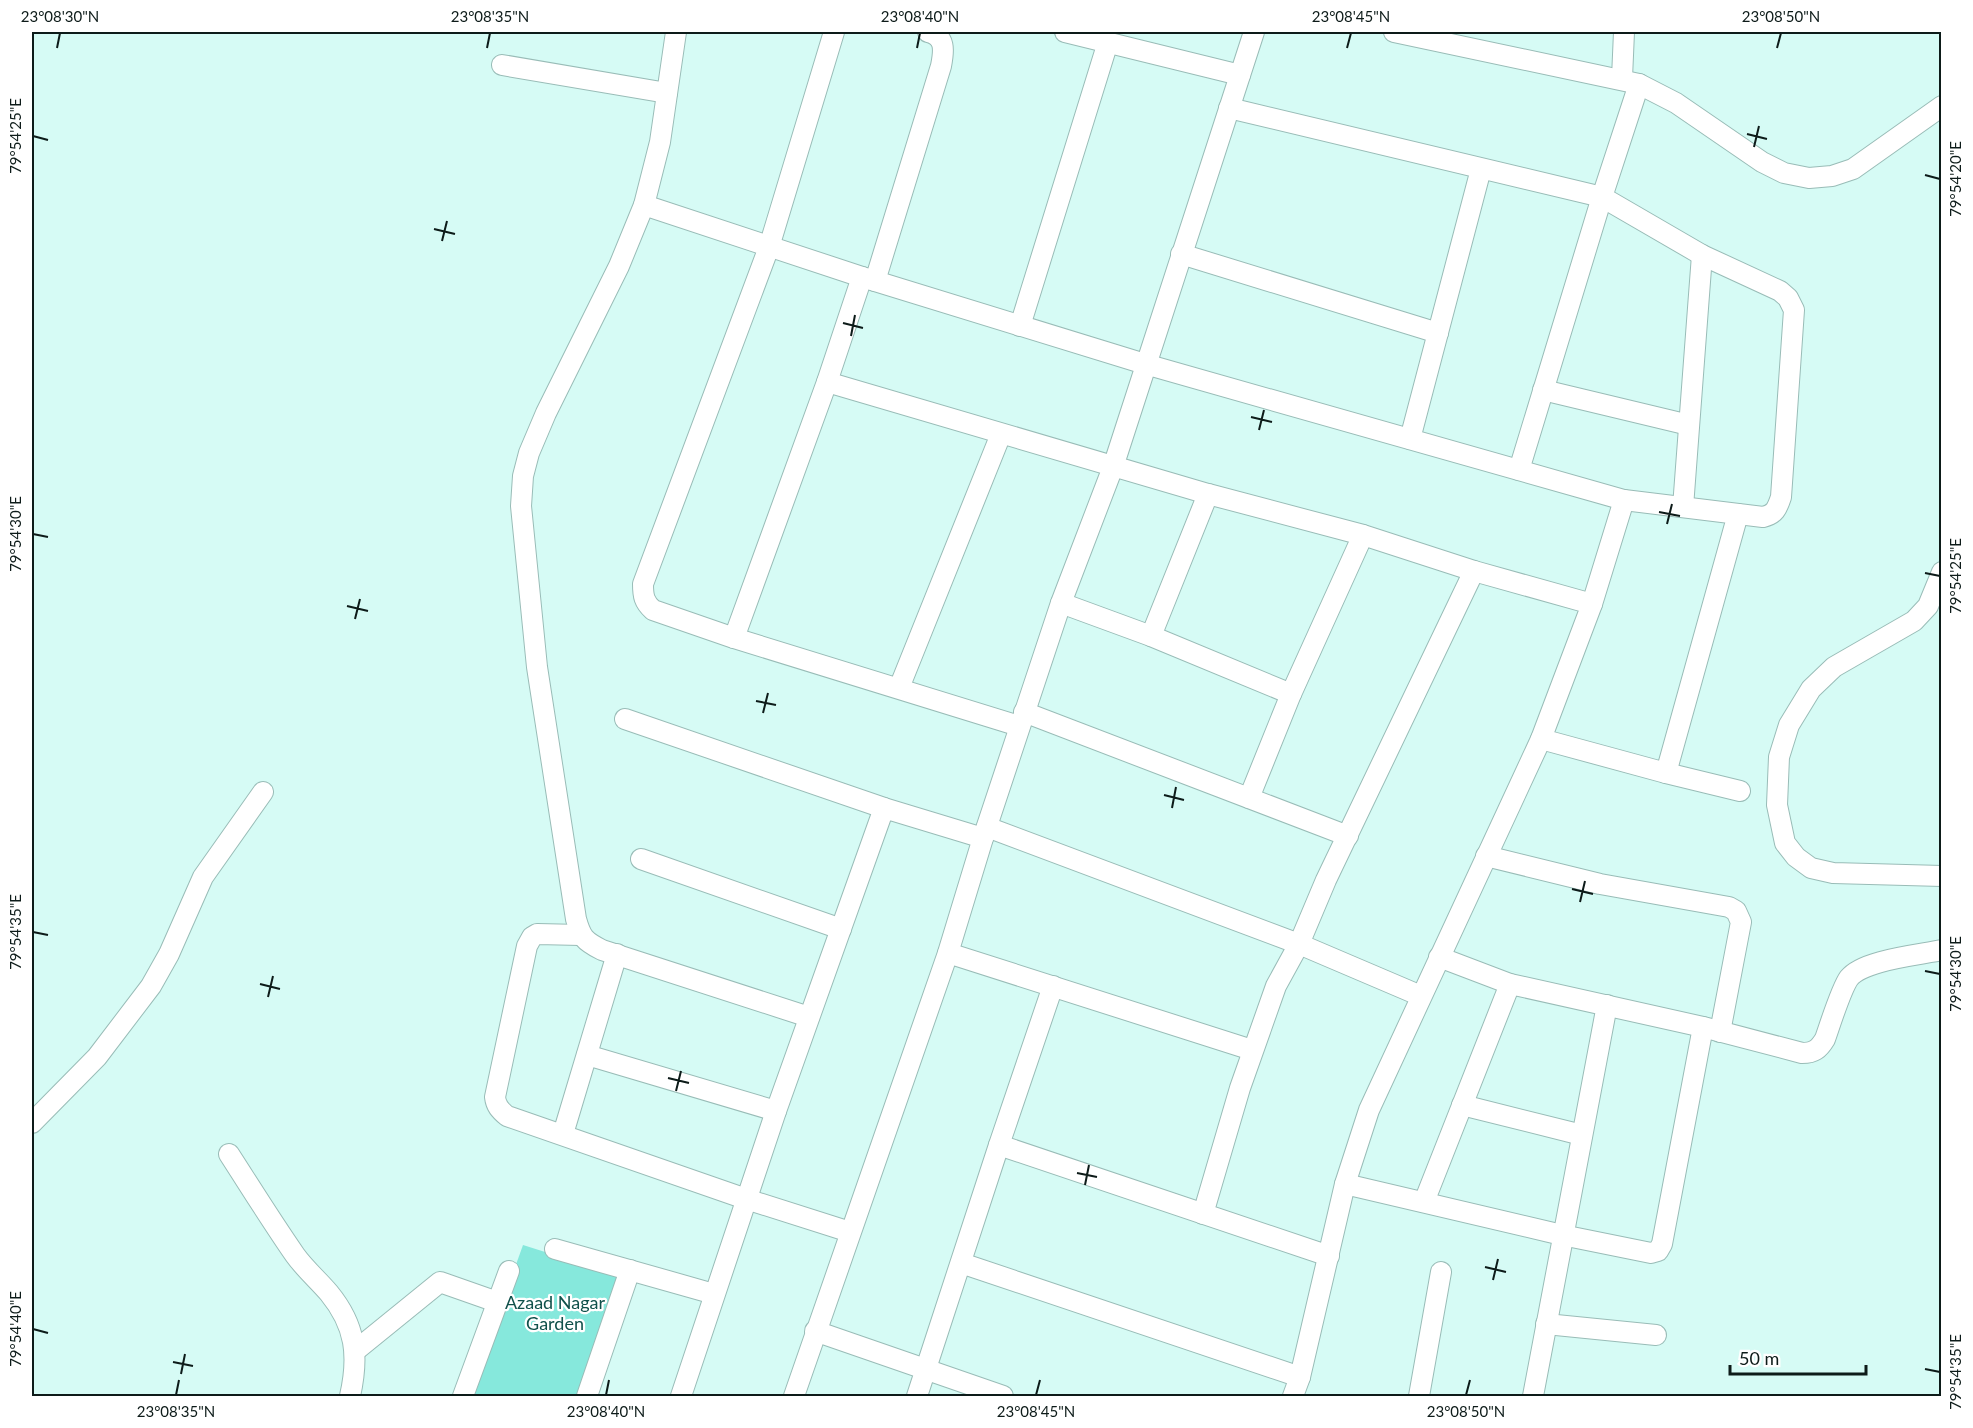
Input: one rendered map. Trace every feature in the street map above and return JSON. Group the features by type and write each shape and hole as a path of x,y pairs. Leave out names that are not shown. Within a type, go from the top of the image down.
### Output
{"street":[{"path":"676,32 660,142 644,205 620,266 542,423 529,453 523,476 521,506 537,667 580,935 588,943 617,954 809,1017"},
{"path":"834,32 769,247 643,584 646,604 653,610 734,638 899,688 1022,719 1249,798 1348,836"},
{"path":"734,638 827,382 869,279 941,66 944,51 942,42 934,33 928,32"},
{"path":"1065,32 1240,75"},
{"path":"794,1396 948,952 1061,603 1113,467 1254,32"},
{"path":"1394,32 1630,81 1676,103 1762,162 1784,173 1809,178 1832,176 1853,168 1941,106"},
{"path":"1520,470 1602,197 1630,81 1624,32"},
{"path":"1020,326 1108,42"},
{"path":"502,65 667,93"},
{"path":"644,205 869,279 1145,364 1624,500 1763,517 1771,515 1777,508 1781,497 1794,310 1788,298 1780,291 1702,255 1602,197 1481,170 1229,108"},
{"path":"1410,439 1481,170"},
{"path":"1181,254 1438,333"},
{"path":"1683,507 1702,255"},
{"path":"827,382 1113,467 1363,535 1474,572 1592,604"},
{"path":"1543,390 1689,425"},
{"path":"899,688 1001,434"},
{"path":"1151,636 1208,494"},
{"path":"1293,1396 1300,1377 1345,1184 1369,1110 1541,739 1592,604 1624,500"},
{"path":"1666,773 1738,514"},
{"path":"1249,798 1291,694 1363,535"},
{"path":"1203,1214 1252,1050 1276,986 1299,944 1326,880 1474,572"},
{"path":"1941,572 1928,606 1914,621 1834,668 1811,689 1789,725 1779,757 1777,805 1785,843 1796,857 1810,868 1833,873 1941,876"},
{"path":"1061,603 1151,636 1291,694"},
{"path":"625,720 884,808 985,833 1299,944 1421,996"},
{"path":"1541,739 1740,791"},
{"path":"32,1123 97,1057 151,986 169,954 203,878 263,792"},
{"path":"681,1396 776,1111 884,808"},
{"path":"1345,1184 1562,1235 1651,1253 1658,1251 1662,1244 1711,1030 1741,922 1736,911 1728,907 1600,884 1486,856"},
{"path":"641,859 841,928"},
{"path":"580,935 544,933 532,937 527,946 495,1097 500,1110 507,1116 746,1199 850,1232"},
{"path":"1439,957 1510,984 1607,1005 1802,1053 1813,1053 1825,1039 1848,979 1858,970 1870,965 1941,950"},
{"path":"948,952 1252,1050"},
{"path":"563,1134 617,954"},
{"path":"1424,1202 1510,984"},
{"path":"917,1396 1053,986"},
{"path":"1533,1396 1607,1005"},
{"path":"587,1055 776,1111"},
{"path":"1462,1105 1582,1135"},
{"path":"999,1145 1329,1256"},
{"path":"230,1154 296,1257 329,1293 351,1329 355,1351 355,1374 350,1396"},
{"path":"555,1249 714,1294"},
{"path":"961,1263 1300,1377"},
{"path":"587,1396 630,1270"},
{"path":"463,1396 509,1271"},
{"path":"1419,1396 1441,1272"},
{"path":"355,1351 440,1282 497,1302"},
{"path":"1546,1324 1656,1335"},
{"path":"815,1331 1003,1396"}],"green space":[{"name":"Azaad Nagar Garden","path":"523,1245 624,1277 580,1396 469,1396"}]}
